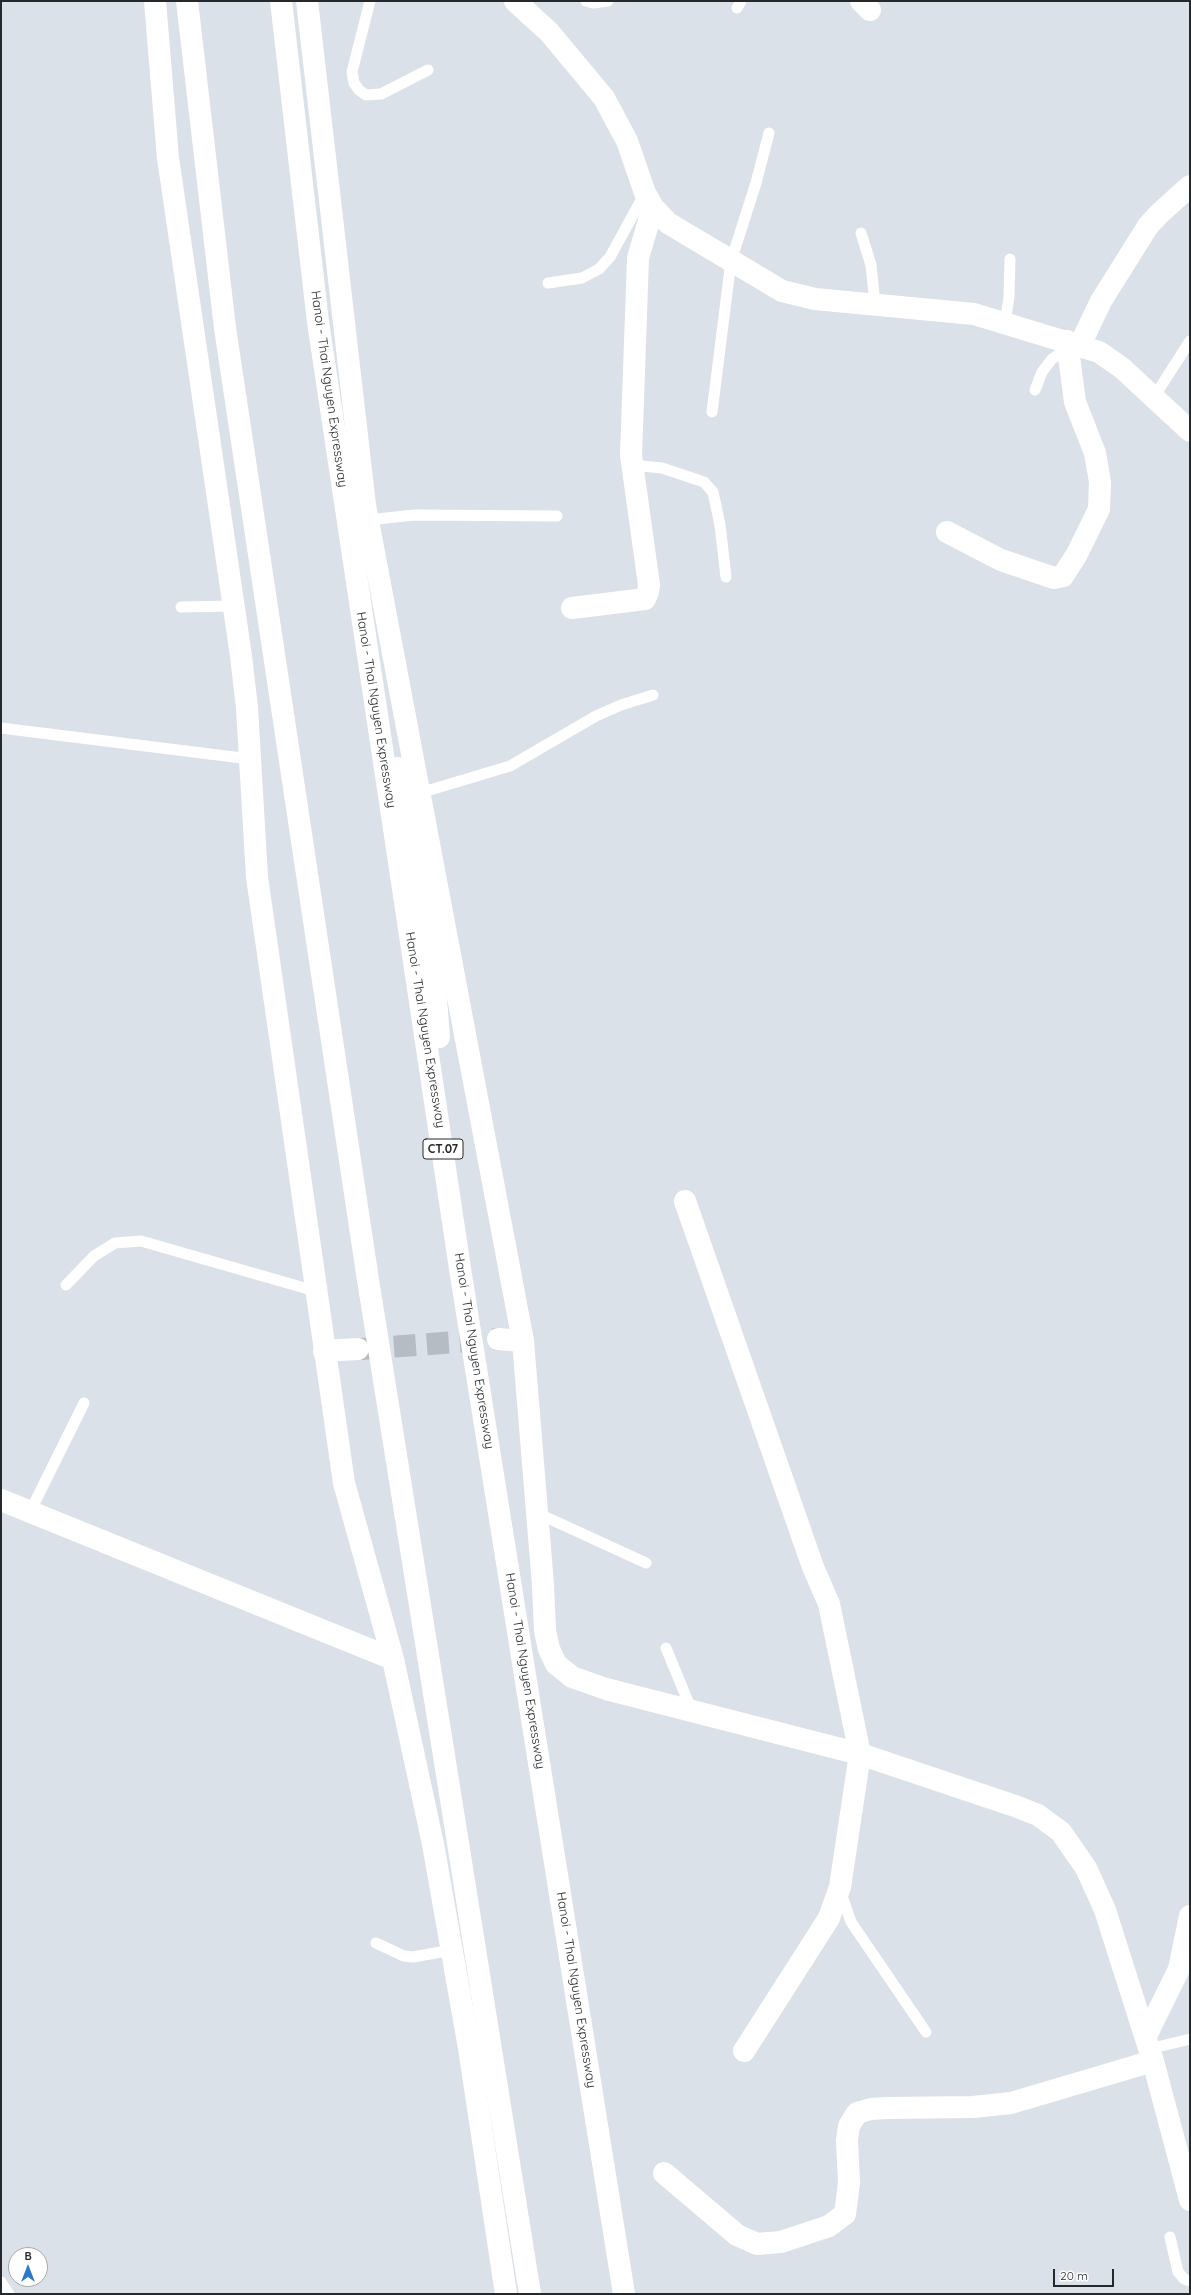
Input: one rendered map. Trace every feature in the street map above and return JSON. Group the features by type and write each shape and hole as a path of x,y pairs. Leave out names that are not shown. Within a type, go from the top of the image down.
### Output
{"main road":[{"path":"155,1 168,158 234,606 247,708 257,877 315,1291 344,1483 392,1660 433,1844 470,2056 506,2294"},
{"path":"187,1 228,351 368,1280 530,2294"},
{"name":"Hanoi - Thai Nguyen Expressway","path":"281,1 318,322 462,1275 624,2294"},
{"path":"307,1 359,461 368,520 522,1341 537,1513 545,1630 556,1664 572,1677 586,1682 860,1754 1015,1806 1038,1816 1061,1832 1086,1868 1105,1910 1149,2048 1190,2200"},
{"path":"515,1 549,32 604,98 624,134 649,200 668,223 782,291 815,299 874,296 974,314 1006,317 1072,345 1099,352 1122,368 1190,431"},
{"path":"947,532 1001,560 1054,578 1063,576 1077,554 1099,509 1100,482 1095,453 1075,402 1072,345 1148,226 1190,186"},
{"path":"572,608 645,598 648,592 649,585 632,465 638,258 649,200"},
{"path":"685,1201 813,1567 829,1604 860,1754 840,1888 829,1918 744,2050"},
{"path":"498,1339 522,1341"},
{"path":"324,1351 358,1349"},
{"path":"1,1500 392,1660"},
{"path":"664,2173 737,2235 757,2244 781,2242 829,2226 845,2214 849,2183 847,2140 849,2126 857,2113 887,2108 973,2107 1011,2103 1149,2048 1179,1969 1190,1916"}],"lane":[{"path":"370,1 352,72 354,83 359,90 366,96 381,94 428,70"},
{"path":"586,1 593,3 608,1"},
{"path":"712,412 731,261 756,183 769,134"},
{"path":"548,283 582,278 599,269 610,256 649,200"},
{"path":"861,233 871,265 874,296"},
{"path":"1006,317 1009,297 1010,259"},
{"path":"1154,397 1190,341"},
{"path":"1035,390 1042,372 1052,359 1072,345"},
{"path":"632,465 662,468 704,482 713,492 720,525 726,577"},
{"path":"368,520 414,515 556,516"},
{"path":"181,607 234,606"},
{"path":"420,793 510,766 596,716 621,705 654,695"},
{"path":"1,728 250,759"},
{"path":"66,1285 94,1256 115,1243 141,1242 315,1291"},
{"path":"30,1512 84,1403"},
{"path":"537,1513 646,1563"},
{"path":"666,1648 692,1711"},
{"path":"840,1888 842,1901 851,1922 926,2032"},
{"path":"376,1943 404,1956 413,1957 452,1950"},
{"path":"1149,2048 1190,2039"},
{"path":"1170,2237 1178,2272 1184,2279 1190,2281"},
{"path":"1,2282 9,2294"}],"tunnel":[{"path":"361,1349 498,1339"}]}
